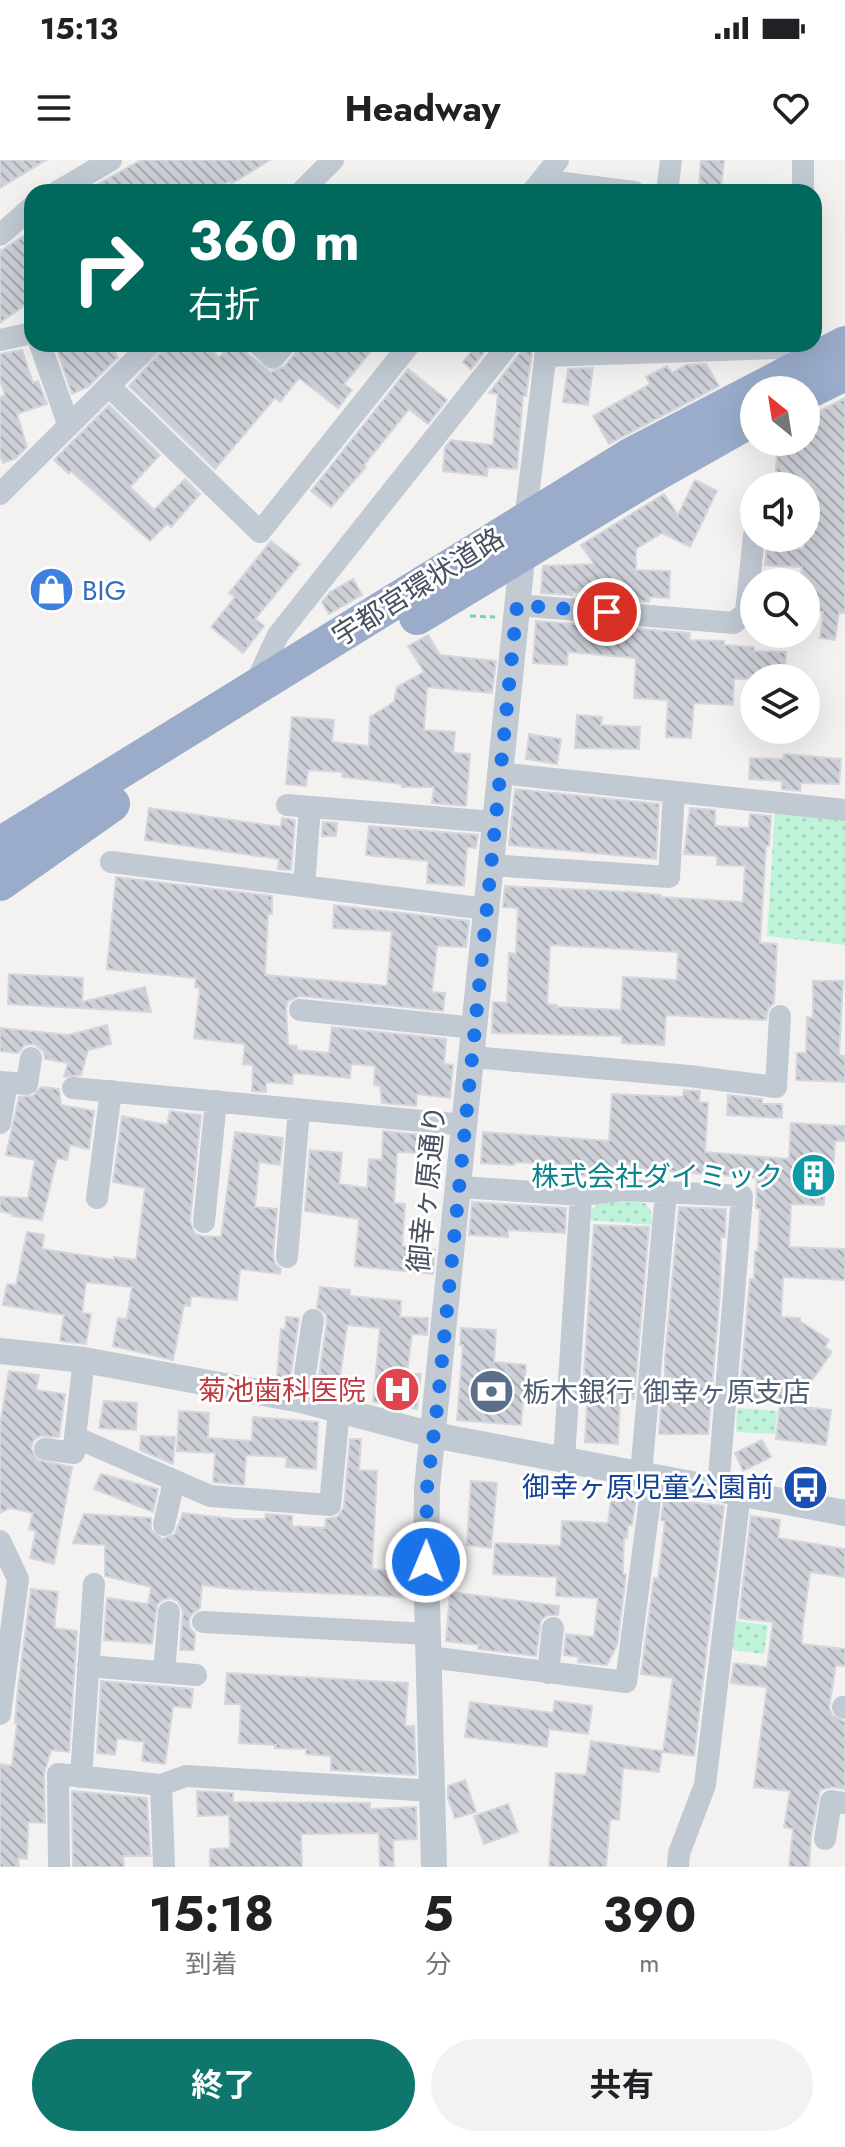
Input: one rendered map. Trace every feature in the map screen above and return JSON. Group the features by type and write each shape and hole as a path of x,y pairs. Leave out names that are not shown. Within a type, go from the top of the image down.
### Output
{"highway":[{"name":"宇都宮環状道路","path":"0,845 108,792 524,536 630,456 806,361 845,344"},
{"name":"宇都宮環状道路","path":"806,361 845,373"},
{"name":"宇都宮環状道路","path":"0,873 254,688 524,536 644,480 740,426"},
{"path":"0,839 108,792"},
{"path":"0,883 108,792"}],"street":[{"path":"70,184 111,160"},
{"path":"309,184 333,160"},
{"path":"538,184 558,160"},
{"path":"668,184 671,160"},
{"path":"803,160 803,184"},
{"path":"565,178 595,184"},
{"path":"0,235 24,214"},
{"path":"0,340 24,335"},
{"path":"43,352 69,426"},
{"path":"0,494 143,352"},
{"path":"109,386 260,532 404,352"},
{"path":"254,688 278,635 503,352"},
{"path":"524,536 546,352"},
{"path":"593,352 806,361"},
{"name":"御幸ヶ原通り","path":"434,1867 427,1488 499,773 508,611 524,536"},
{"path":"508,611 734,623 746,612 752,552"},
{"path":"499,773 845,810"},
{"path":"490,865 669,877 674,792"},
{"path":"304,886 298,806 494,822"},
{"path":"111,862 486,909"},
{"path":"300,1010 475,1028"},
{"path":"472,1057 689,1076 776,1087 780,1016"},
{"path":"0,1123 3,1082 27,1084 31,1058"},
{"path":"73,1088 465,1125"},
{"path":"97,1198 111,1091"},
{"path":"204,1222 216,1101"},
{"path":"287,1257 299,1109"},
{"path":"459,1187 581,1195 624,1190 742,1196 729,1491 705,1785 679,1853 678,1867"},
{"path":"203,1622 428,1646 548,1673 626,1682 647,1475 666,1192"},
{"path":"564,1459 581,1195"},
{"path":"301,1400 313,1320"},
{"path":"0,1351 84,1360 301,1400 433,1435 845,1513"},
{"path":"45,1449 74,1453 84,1360"},
{"path":"75,1437 210,1496 330,1505 339,1410"},
{"path":"164,1525 174,1481"},
{"path":"0,1541 18,1579 0,1714"},
{"path":"81,1777 94,1584"},
{"path":"164,1672 169,1612"},
{"path":"548,1673 553,1628"},
{"path":"88,1666 196,1675"},
{"path":"59,1867 58,1774 161,1785 186,1776 433,1791"},
{"path":"161,1785 164,1867"},
{"path":"825,1839 831,1801 845,1803"}],"path":[{"path":"467,609 466,616 508,611"}],"green space":[{"path":"775,810 845,816 845,945 767,936"},
{"path":"625,1201 645,1203 651,1211 652,1225 589,1220 590,1212 597,1204"},
{"path":"737,1408 777,1411 775,1434 736,1432"},
{"path":"733,1621 768,1625 764,1654 734,1650 730,1645"}],"building":[{"path":"0,160 46,160 0,188"},
{"path":"141,160 270,160 231,184 230,181 225,184 98,184"},
{"path":"701,160 724,160 722,184 699,184"},
{"path":"24,236 24,306 0,323 0,251"},
{"path":"22,350 33,383 38,381 47,404 17,414 27,447 15,459 3,463 0,455 0,397 5,395 0,380 0,354"},
{"path":"58,352 115,352 118,357 88,387 72,394"},
{"path":"161,352 213,352 219,357 224,352 247,352 271,372 284,367 296,352 370,352 344,384 352,390 338,408 299,378 280,402 275,398 215,469 129,386"},
{"path":"471,352 485,352 471,369 463,362"},
{"path":"532,352 526,396 523,396 517,469 488,467 487,476 443,471 445,447 451,440 493,445 498,394 489,393 520,353"},
{"path":"706,364 719,386 609,444 593,416 650,384 646,377 667,366 672,373 686,365"},
{"path":"593,368 588,405 563,402 568,369"},
{"path":"408,369 447,400 428,424 409,409 364,465 366,467 331,507 311,491"},
{"path":"845,398 845,613 839,613 835,640 820,638 823,612 820,612 820,568 765,565 766,552 820,552 820,472 776,472 777,456 820,456 820,411"},
{"path":"109,405 160,455 130,487 154,510 185,479 200,494 171,527 167,524 150,541 71,471 69,474 54,460"},
{"path":"695,480 717,491 690,547 662,533 636,549 636,570 670,571 669,598 650,597 649,602 606,598 606,594 541,593 543,566 594,564 581,545 664,494 678,515"},
{"path":"271,541 300,564 255,619 264,626 243,653 211,627 235,597 229,593"},
{"path":"353,579 362,595 329,614 322,602 330,592"},
{"path":"536,621 690,633 689,640 724,641 724,645 754,648 754,651 786,652 786,664 740,664 740,679 734,679 733,705 694,703 691,738 666,737 668,700 634,698 636,658 568,652 567,665 533,663"},
{"path":"428,635 440,655 496,661 492,693 427,687 424,730 455,732 453,753 470,754 466,806 432,803 434,787 402,787 402,784 342,777 343,772 308,770 306,786 286,784 292,717 334,720 332,742 369,746 370,717 394,702 397,687 424,672 408,646"},
{"path":"577,715 602,717 601,725 640,727 639,749 575,748"},
{"path":"529,734 561,739 557,764 526,759"},
{"path":"784,754 841,759 839,784 801,783 800,791 782,789 782,781 749,779 750,758 783,759"},
{"path":"515,789 659,804 656,859 509,845"},
{"path":"149,808 281,827 282,818 295,820 291,870 278,869 279,859 145,840"},
{"path":"690,808 715,810 715,826 749,828 750,814 771,816 760,943 777,944 774,1003 768,1009 766,1020 666,1015 664,1045 622,1043 622,1036 492,1033 493,1002 507,1003 509,953 516,954 518,908 503,907 505,886 743,902 745,866 717,865 717,856 684,854","holes":["550,945 678,952 677,980 623,977 621,1010 547,1004"]},
{"path":"323,822 337,823 336,836 322,836"},
{"path":"369,826 478,835 476,848 467,847 464,886 427,883 428,861 366,855"},
{"path":"116,877 272,896 265,975 387,986 392,931 333,928 334,905 469,921 466,947 437,946 432,992 445,993 443,1011 301,996 288,1001 286,1008 288,1045 297,1046 296,1050 329,1053 332,1027 446,1039 444,1064 453,1065 450,1098 417,1094 416,1106 382,1103 380,1086 374,1085 375,1066 351,1064 350,1078 293,1073 292,1084 266,1082 266,1092 252,1091 253,1065 243,1064 245,1044 194,1038 200,988 195,987 196,978 107,969"},
{"path":"9,974 83,978 82,1002 145,987 151,1012 8,1004"},
{"path":"813,981 843,981 839,1055 845,1056 845,1082 796,1080 797,1053 806,1053 807,1017 813,1018"},
{"path":"107,1025 111,1044 88,1050 81,1075 64,1077 68,1063 45,1059 44,1052 34,1044 25,1045 18,1053 0,1051 0,1028 69,1035"},
{"path":"41,1087 59,1089 61,1105 94,1111 89,1149 70,1145 67,1160 57,1158 42,1220 0,1211 0,1197 28,1198 35,1160 6,1155 19,1097 33,1096"},
{"path":"684,1090 700,1091 699,1102 708,1103 705,1152 789,1159 791,1123 845,1126 845,1141 835,1141 832,1188 824,1188 824,1205 791,1204 789,1247 845,1249 845,1280 783,1277 781,1317 800,1318 829,1340 825,1347 832,1352 794,1406 831,1410 826,1445 776,1439 780,1404 739,1402 750,1279 754,1279 755,1251 758,1251 760,1209 756,1208 757,1178 627,1168 627,1173 592,1171 591,1176 570,1175 570,1165 481,1163 483,1132 609,1141 612,1094 683,1097"},
{"path":"728,1095 762,1099 762,1104 782,1104 782,1118 727,1115"},
{"path":"170,1111 201,1115 190,1221 195,1234 202,1236 221,1237 235,1132 283,1138 280,1165 259,1162 255,1207 277,1209 273,1256 275,1264 281,1269 280,1274 240,1269 237,1300 191,1296 190,1306 184,1305 173,1360 113,1346 118,1318 127,1319 132,1287 86,1282 82,1313 91,1314 86,1344 60,1341 64,1315 3,1305 7,1284 16,1285 27,1232 44,1235 42,1249 114,1260 114,1257 136,1260 145,1188 113,1182 122,1116 167,1125"},
{"path":"383,1131 423,1135 422,1153 397,1152 394,1203 405,1204 402,1246 435,1250 433,1274 355,1266 359,1219 305,1211 310,1150 342,1153 339,1184 367,1188 369,1159 382,1160"},
{"path":"472,1202 566,1208 565,1233 508,1230 508,1237 469,1235"},
{"path":"679,1207 726,1209 725,1237 721,1237 720,1293 708,1434 659,1434"},
{"path":"594,1225 649,1227 634,1399 620,1398 618,1444 585,1442 588,1389 583,1389"},
{"path":"320,1287 350,1290 350,1296 401,1301 400,1317 428,1318 427,1335 412,1334 407,1373 421,1374 417,1409 373,1402 380,1328 347,1325 339,1386 318,1383 327,1321 326,1314 317,1307"},
{"path":"286,1317 299,1318 290,1380 277,1378 281,1329 285,1330"},
{"name":"栃木銀行 御幸ヶ原支店","path":"461,1328 496,1330 494,1362 526,1365 521,1425 457,1420 463,1345 460,1345"},
{"path":"9,1371 39,1375 36,1390 65,1394 59,1437 40,1436 31,1448 37,1460 72,1467 54,1564 30,1558 36,1531 29,1529 33,1513 10,1508 0,1513 0,1425"},
{"path":"104,1401 137,1403 136,1430 99,1428"},
{"path":"179,1411 209,1413 208,1438 252,1441 253,1417 318,1422 316,1469 286,1467 287,1457 246,1455 244,1485 213,1482 215,1453 177,1451"},
{"path":"141,1436 175,1437 173,1464 140,1450"},
{"path":"350,1439 361,1439 359,1470 377,1471 372,1569 409,1572 407,1597 202,1585 200,1608 189,1620 195,1634 194,1650 180,1650 183,1612 178,1601 171,1598 157,1605 152,1644 104,1640 107,1598 148,1604 151,1587 105,1576 105,1545 73,1543 84,1514 151,1518 151,1530 162,1539 175,1534 183,1513 234,1519 265,1519 266,1514 292,1516 292,1526 325,1528 326,1519 337,1517 344,1507"},
{"path":"762,1440 771,1457 743,1471 735,1453"},
{"path":"101,1474 158,1489 153,1512 94,1489"},
{"path":"471,1481 497,1483 491,1548 467,1545"},
{"path":"612,1491 637,1492 632,1525 628,1525 627,1538 624,1538 623,1574 626,1575 617,1645 607,1665 578,1662 579,1657 564,1655 566,1634 594,1637 598,1598 556,1596 557,1577 493,1574 495,1543 561,1546 562,1521 608,1523"},
{"path":"664,1499 724,1506 694,1756 663,1752 673,1678 641,1674 654,1578 658,1579 665,1521 661,1520"},
{"path":"751,1516 780,1520 778,1538 845,1549 845,1577 810,1572 802,1631 802,1644 845,1649 845,1666 836,1665 829,1707 832,1715 845,1722 845,1789 832,1787 820,1790 809,1867 789,1867 793,1829 784,1827 790,1791 754,1787 767,1687 731,1683 734,1663 767,1667 773,1622 739,1618"},
{"path":"31,1589 58,1592 54,1628 77,1631 69,1752 51,1750 44,1774 45,1823 28,1822 27,1859 18,1858 19,1867 0,1867 0,1764 12,1766"},
{"path":"450,1592 559,1606 558,1615 548,1615 541,1620 536,1656 478,1649 479,1645 446,1641"},
{"path":"227,1673 408,1683 405,1726 414,1726 416,1775 331,1770 331,1756 306,1754 306,1749 239,1743 241,1704 225,1704"},
{"path":"101,1681 193,1689 191,1708 173,1706 165,1764 142,1761 144,1742 117,1738 115,1755 97,1753"},
{"path":"555,1701 592,1706 588,1734 549,1729 547,1747 465,1737 470,1702 553,1713"},
{"path":"591,1741 662,1751 659,1772 623,1768 619,1820 610,1819 606,1867 549,1867 556,1773 586,1775"},
{"path":"465,1780 476,1812 455,1818 448,1798 448,1786"},
{"path":"72,1791 147,1798 150,1856 123,1856 124,1867 73,1867"},
{"path":"197,1791 233,1793 233,1802 370,1803 370,1809 416,1807 417,1839 393,1840 394,1867 380,1867 379,1833 301,1834 302,1867 210,1867 210,1849 230,1848 229,1815 198,1816"},
{"path":"508,1804 518,1832 484,1844 474,1816"}],"place":[{"name":"BIG","path":"51,590"},
{"name":"株式会社ダイミック","path":"814,1176"},
{"name":"菊池歯科医院","path":"397,1390"},
{"name":"栃木銀行 御幸ヶ原支店","path":"491,1392"},
{"name":"御幸ヶ原児童公園前","path":"805,1487"}],"route":[{"path":"426,1562 429,1462 438,1400 517,605 607,612"}]}
